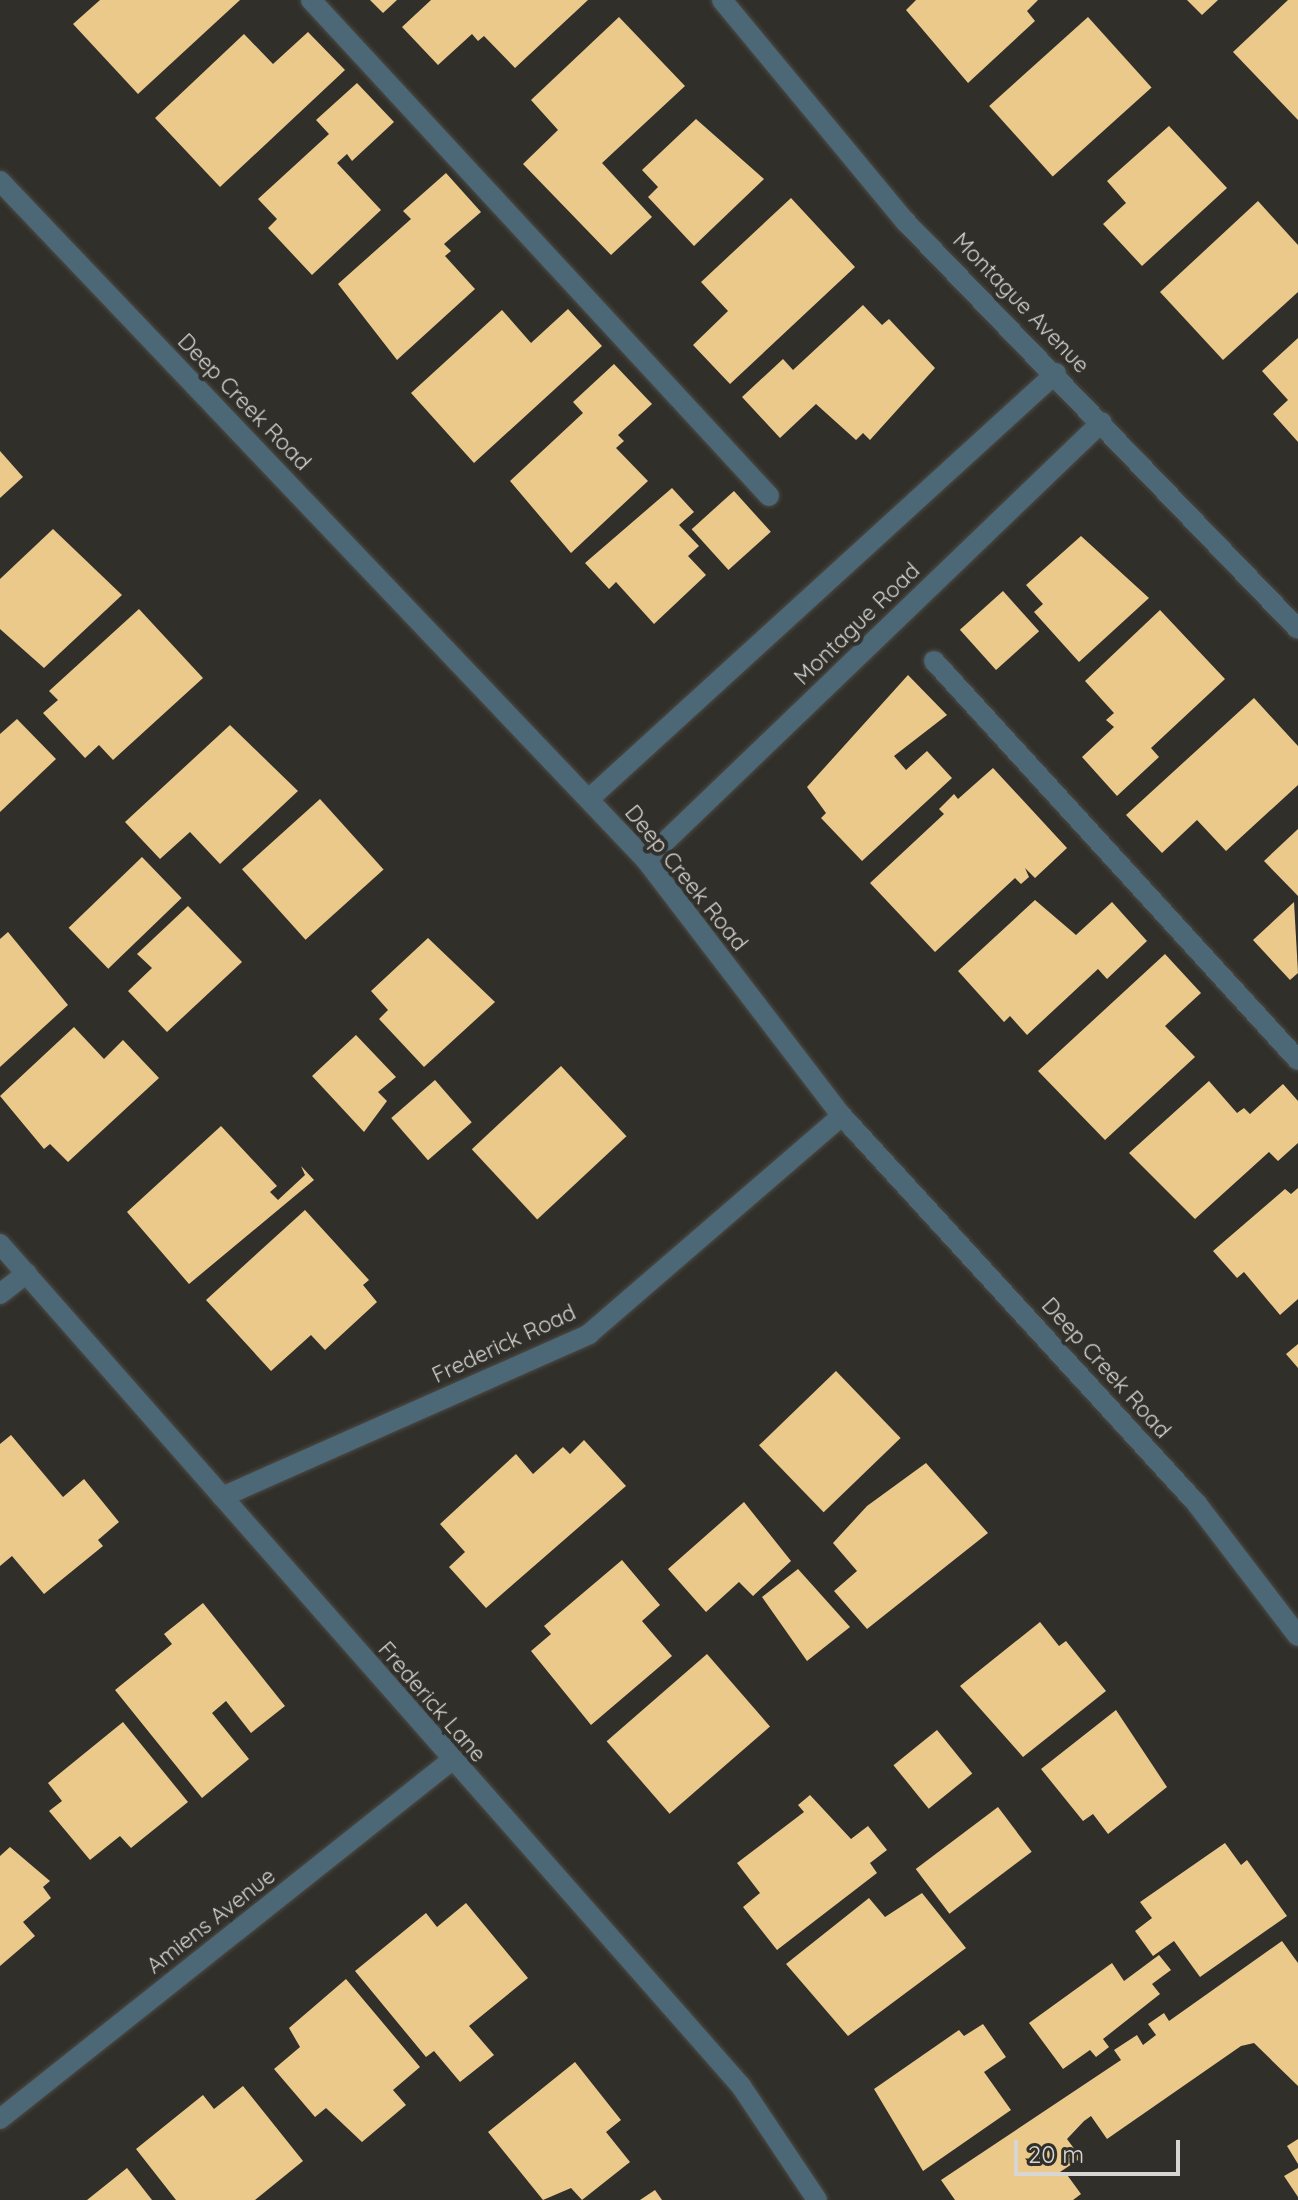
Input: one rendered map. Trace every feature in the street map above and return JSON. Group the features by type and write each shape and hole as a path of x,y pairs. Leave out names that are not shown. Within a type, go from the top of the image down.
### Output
{"street":[{"path":"311,0 769,496"},
{"name":"Montague Avenue","path":"722,0 905,221 1056,373 1298,629"},
{"name":"Deep Creek Road","path":"0,181 646,860 842,1116 1197,1504 1298,1636"},
{"path":"589,799 1056,373"},
{"name":"Montague Road","path":"646,860 1102,422"},
{"path":"934,661 1298,1060"},
{"name":"Frederick Road","path":"222,1497 589,1334 842,1116"},
{"name":"Frederick Lane","path":"0,1244 741,2086 817,2200"},
{"path":"0,1294 27,1273"},
{"name":"Amiens Avenue","path":"0,2119 452,1760"}],"building":[{"path":"100,0 240,0 138,94 73,24"},
{"path":"370,0 397,0 383,13"},
{"path":"431,0 588,0 515,68 484,36 478,41 472,34 438,65 402,27"},
{"path":"916,0 1038,0 1027,11 1035,21 968,83 906,10"},
{"path":"1187,0 1218,0 1202,15"},
{"path":"1288,0 1298,0 1298,120 1233,52"},
{"path":"619,17 685,86 602,163 652,217 611,255 523,164 558,130 531,100"},
{"path":"1088,17 1152,88 1053,177 989,106"},
{"path":"308,32 345,70 220,187 155,118 244,34 273,64"},
{"path":"357,83 394,122 352,161 347,154 337,163 381,210 312,275 268,228 277,219 258,199 329,134 316,120"},
{"path":"696,119 764,179 694,246 648,197 658,187 642,170"},
{"path":"1169,126 1227,188 1142,266 1103,224 1126,203 1107,181"},
{"path":"446,173 481,212 444,244 451,251 445,256 475,289 397,360 338,284 411,219 403,211"},
{"path":"791,198 855,267 730,384 693,345 728,311 701,282"},
{"path":"1258,201 1298,245 1298,292 1223,360 1160,292"},
{"path":"863,305 882,325 889,319 935,368 870,440 863,433 856,440 816,404 780,438 742,397 783,359 793,370"},
{"path":"568,309 602,346 474,463 411,393 502,310 531,343"},
{"path":"1298,338 1298,442 1273,414 1288,400 1262,371"},
{"path":"614,364 652,404 618,435 624,441 616,448 648,481 571,553 510,481 583,413 573,402"},
{"path":"0,451 23,477 0,498"},
{"path":"672,488 694,512 679,525 699,546 688,556 706,575 654,624 616,582 609,589 585,563"},
{"path":"734,491 771,532 728,570 692,529"},
{"path":"53,529 122,595 44,668 0,629 0,579"},
{"path":"1081,536 1149,598 1079,662 1034,612 1043,604 1026,585"},
{"path":"1003,591 1039,631 996,670 960,630"},
{"path":"139,609 203,678 113,760 99,745 85,758 43,713 58,700 49,691"},
{"path":"1160,610 1225,679 1151,748 1159,757 1117,796 1082,757 1114,727 1106,720 1114,713 1085,681"},
{"path":"908,675 947,715 894,756 906,770 927,751 952,778 862,861 821,818 826,813 807,787"},
{"path":"1254,698 1298,746 1298,785 1226,851 1197,820 1162,853 1126,815"},
{"path":"17,719 56,759 0,812 0,734"},
{"path":"230,725 298,791 220,864 190,832 160,859 125,822"},
{"path":"993,768 1067,848 1035,878 1025,868 1029,877 1021,884 1015,878 935,952 870,883 944,814 939,809 954,794 958,799"},
{"path":"320,799 384,870 306,940 242,869"},
{"path":"1298,829 1298,896 1264,861"},
{"path":"142,857 182,898 108,969 69,928"},
{"path":"1035,900 1076,935 1112,902 1147,941 1107,979 1098,969 1027,1035 1010,1016 1004,1022 958,971"},
{"path":"1294,902 1298,973 1290,980 1253,940"},
{"path":"188,906 242,962 167,1032 128,991 152,968 137,954"},
{"path":"8,932 68,1005 0,1067 0,939"},
{"path":"428,938 495,1002 424,1067 379,1019 388,1010 371,991"},
{"path":"1165,954 1201,993 1165,1026 1195,1057 1105,1140 1038,1071"},
{"path":"74,1027 104,1059 123,1040 159,1078 68,1162 50,1144 44,1149 0,1096"},
{"path":"356,1035 396,1077 378,1092 387,1101 364,1132 312,1076"},
{"path":"561,1066 626,1136 537,1219 472,1149"},
{"path":"435,1080 472,1122 428,1160 391,1118"},
{"path":"1209,1081 1237,1113 1244,1108 1250,1114 1283,1084 1298,1101 1298,1143 1278,1161 1269,1152 1195,1219 1129,1153"},
{"path":"221,1126 277,1186 270,1192 278,1200 305,1175 301,1166 314,1180 189,1284 127,1212"},
{"path":"1298,1188 1298,1299 1280,1315 1244,1272 1237,1278 1213,1251 1285,1189 1291,1194"},
{"path":"305,1210 369,1280 363,1285 377,1302 325,1350 311,1335 271,1371 206,1300"},
{"path":"1298,1344 1298,1368 1286,1354"},
{"path":"836,1371 901,1438 824,1512 759,1445"},
{"path":"11,1435 63,1497 84,1479 119,1522 98,1540 103,1546 44,1594 12,1556 0,1566 0,1444"},
{"path":"584,1440 626,1486 486,1608 449,1567 465,1552 440,1524 516,1454 533,1474 563,1447 570,1454"},
{"path":"926,1463 988,1533 867,1629 834,1591 857,1571 833,1543 867,1506"},
{"path":"744,1502 791,1561 753,1596 739,1582 706,1612 668,1569"},
{"path":"622,1560 660,1605 642,1621 672,1656 591,1725 531,1651 551,1634 544,1626"},
{"path":"798,1569 850,1627 807,1661 762,1597"},
{"path":"203,1603 285,1706 251,1733 226,1701 212,1713 249,1759 202,1798 115,1690 172,1644 164,1634"},
{"path":"1040,1622 1059,1646 1066,1641 1106,1691 1023,1757 960,1686"},
{"path":"707,1654 770,1726 670,1814 607,1741"},
{"path":"1116,1710 1167,1787 1108,1834 1093,1814 1083,1821 1041,1769"},
{"path":"123,1722 188,1802 131,1848 120,1836 90,1860 49,1811 62,1801 48,1783"},
{"path":"937,1730 972,1774 929,1809 893,1765"},
{"path":"810,1795 851,1839 868,1826 887,1850 870,1863 877,1873 777,1950 743,1907 760,1893 737,1863 804,1812 798,1805"},
{"path":"998,1807 1032,1852 949,1914 916,1869"},
{"path":"1225,1843 1241,1865 1247,1860 1287,1916 1200,1977 1174,1941 1153,1956 1135,1931 1152,1918 1140,1902"},
{"path":"10,1847 50,1881 43,1887 51,1898 23,1922 35,1936 0,1966 0,1856"},
{"path":"922,1893 966,1948 848,2036 786,1964 869,1898 885,1917"},
{"path":"466,1903 528,1978 469,2026 494,2055 460,2082 434,2051 426,2057 355,1971 426,1913 437,1927"},
{"path":"1282,1941 1298,1963 1298,2086 1254,2043 1241,2046 1107,2139 1091,2116 1084,2121 1067,2139 1081,2158 1054,2176 1065,2172 1081,2194 1073,2200 955,2200 941,2180 1121,2060 1114,2050 1137,2035 1143,2045 1156,2035 1148,2024 1164,2013 1169,2021"},
{"path":"1159,1955 1171,1970 1152,1984 1160,1994 1103,2039 1109,2047 1096,2057 1090,2050 1063,2069 1029,2023 1112,1963 1124,1981"},
{"path":"346,1979 420,2067 393,2090 406,2105 362,2142 326,2108 315,2117 274,2069 300,2047 289,2028"},
{"path":"983,2024 1006,2057 984,2072 1011,2110 923,2171 874,2089 959,2030 964,2036"},
{"path":"575,2062 621,2120 606,2132 630,2162 582,2200 571,2188 543,2200 488,2132"},
{"path":"243,2086 303,2161 255,2200 176,2200 136,2149 203,2095 214,2109"},
{"path":"1298,2139 1298,2164 1287,2146"},
{"path":"127,2168 152,2200 87,2200"},
{"path":"1298,2168 1298,2197 1284,2176"},
{"path":"655,2190 662,2200 640,2200"}]}
